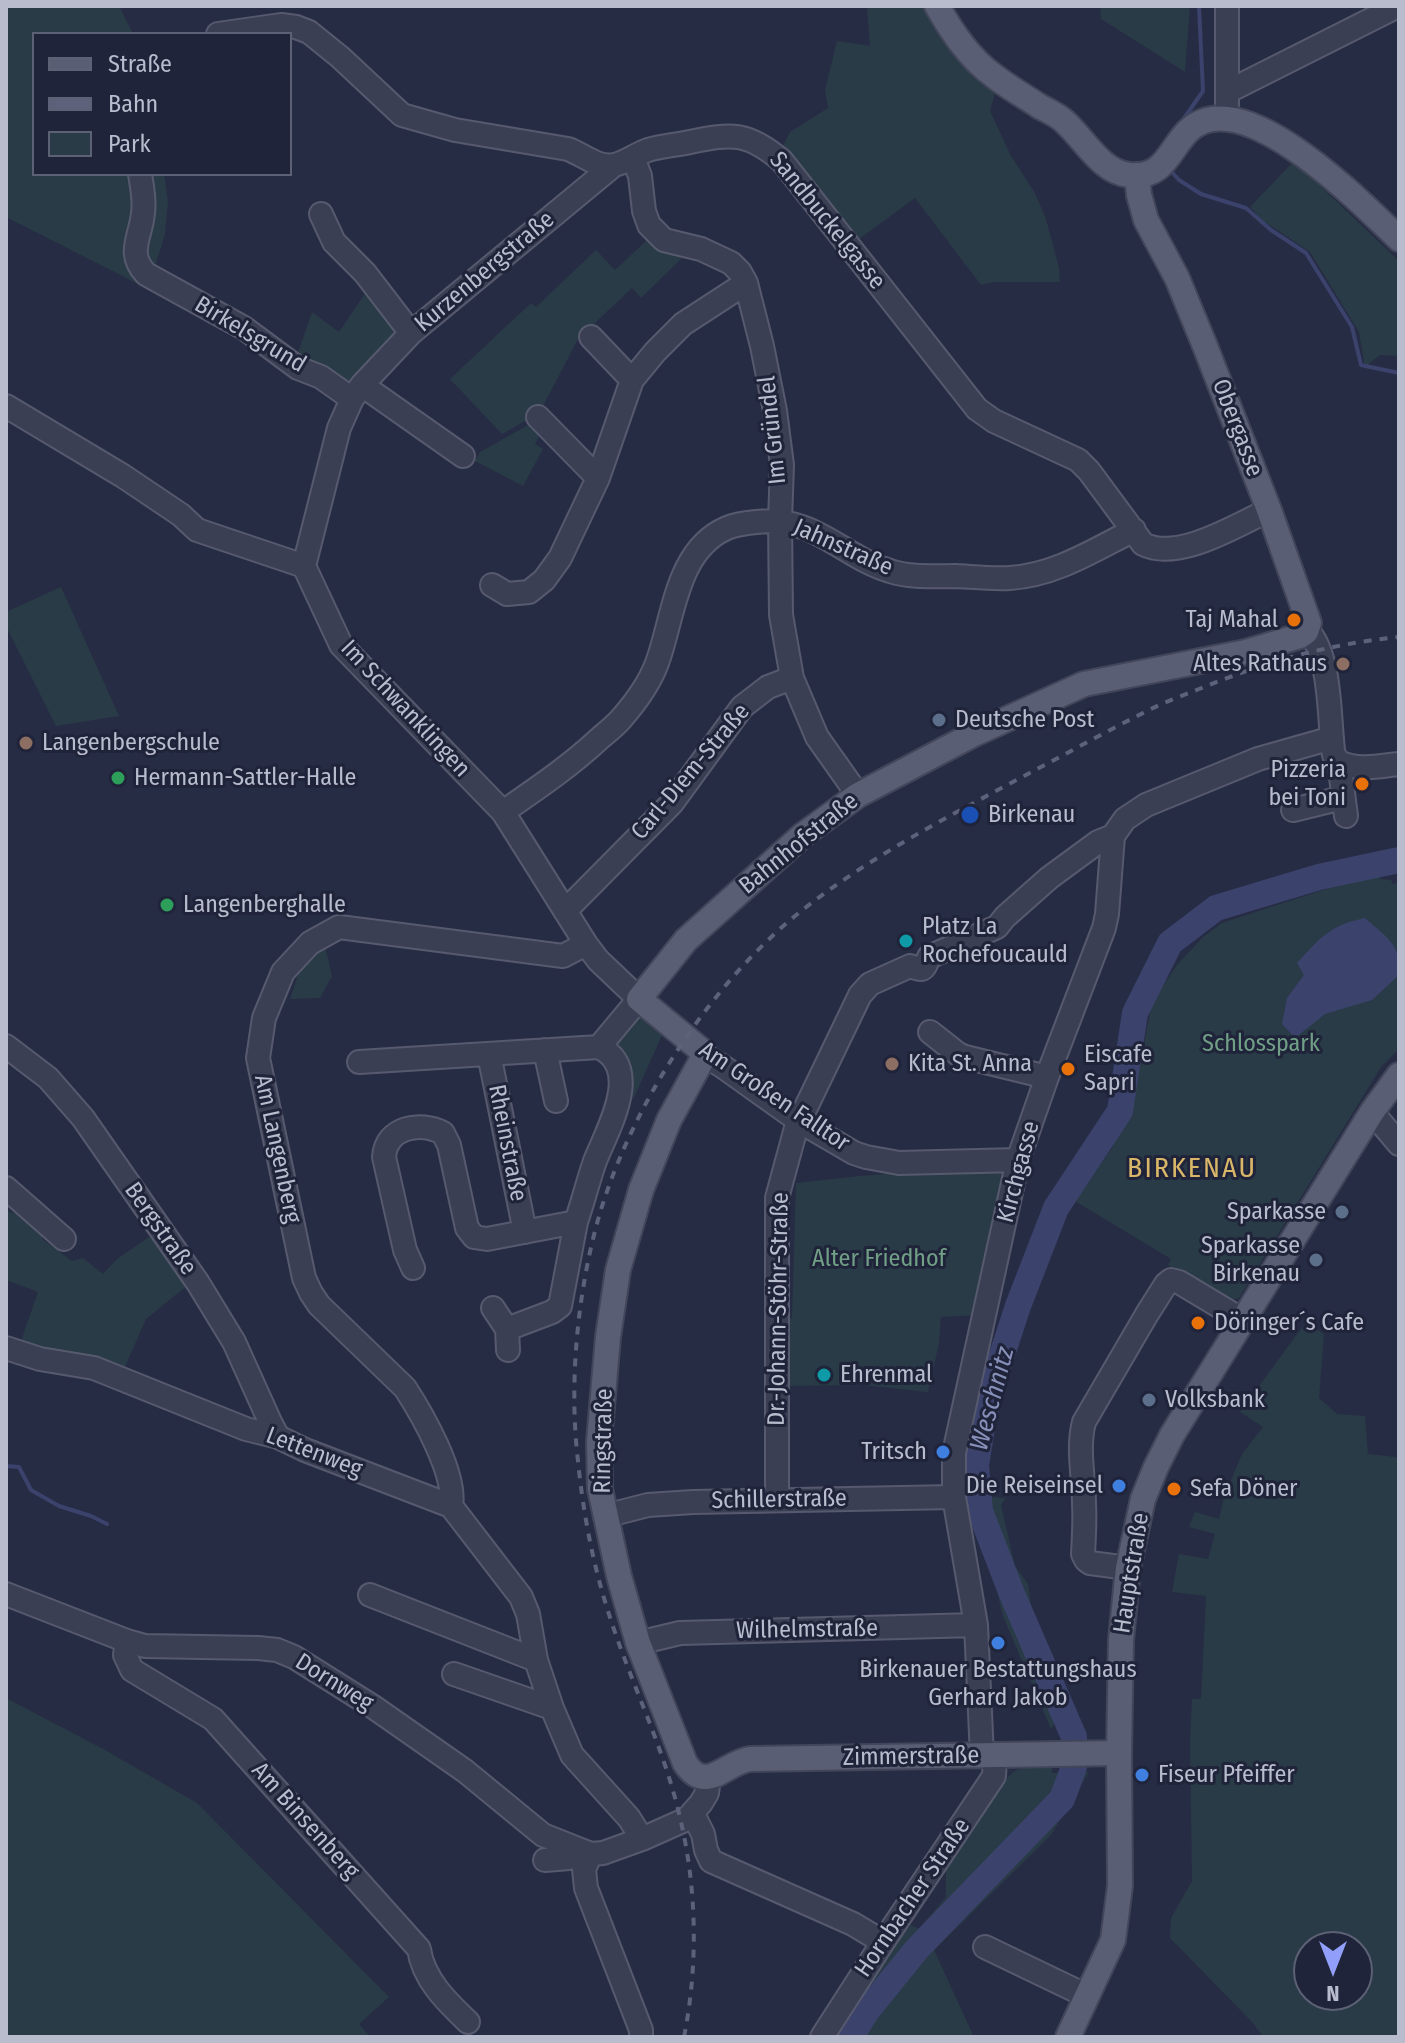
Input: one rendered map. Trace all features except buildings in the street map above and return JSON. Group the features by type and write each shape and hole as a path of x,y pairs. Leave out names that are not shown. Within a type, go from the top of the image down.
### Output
{"main road":[{"path":"937,6 956,38 974,59 992,75 1063,120 1112,170 1129,175 1155,167 1199,123 1227,120 1246,124 1270,134 1316,163 1399,239"},
{"name":"Obergasse","path":"1155,167 1139,195 1146,220 1177,278 1269,510 1309,623 1307,630"},
{"name":"Bahnhofstraße","path":"639,999 682,943 803,835 858,795 974,734 1084,684 1246,652 1300,636 1307,630"},
{"name":"Am Großen Falltor","path":"639,999 704,1055"},
{"name":"Ringstraße","path":"704,1055 669,1120 641,1190 618,1270 608,1337 599,1442 600,1489 605,1516 638,1643 685,1763 695,1775 709,1778"},
{"name":"Hauptstraße","path":"1068,2037 1113,1940 1120,1886 1121,1640 1128,1568 1143,1499 1172,1435 1372,1112 1399,1075"},
{"name":"Zimmerstraße","path":"709,1778 750,1759 1119,1753"}],"street":[{"path":"1227,6 1227,120"},
{"path":"1227,92 1398,6"},
{"path":"232,32 281,25 309,32 402,115 455,130 568,149 598,164 623,162 640,176 649,225 664,240 701,249 731,263 746,283 683,324 632,380 598,478 560,558 544,580 529,592 507,594 492,585"},
{"name":"Sandbuckelgasse","path":"623,162 645,151 717,136 753,140 766,147 782,161 977,409 994,421 1078,460 1143,544 1179,548 1200,542 1269,510"},
{"name":"Kurzenbergstraße","path":"304,566 339,428 357,392 411,333 623,162"},
{"name":"Birkelsgrund","path":"140,176 143,217 135,248 137,265 146,274 244,328 298,368 357,392"},
{"path":"321,214 334,242 365,273 411,333"},
{"name":"Im Gründel","path":"746,283 775,411 782,465 781,615 792,678 817,737 858,795"},
{"path":"591,337 632,380"},
{"path":"357,392 463,456"},
{"path":"6,406 123,476 181,515 197,530 304,566"},
{"path":"538,417 598,478"},
{"name":"Jahnstraße","path":"503,812 572,764 620,720 656,665 681,581 697,552 729,527 780,520 808,529 882,568 901,574 1011,578 1066,565 1134,530"},
{"name":"Im Schwanklingen","path":"304,566 341,645 503,812 586,944 598,960 639,999"},
{"name":"Obergasse","path":"1293,810 1344,807 1339,762 1334,755 1328,687 1313,636 1307,630"},
{"name":"Carl-Diem-Straße","path":"565,911 672,803 742,707 768,687 792,678"},
{"path":"1113,836 1125,819 1146,805 1269,756 1332,738"},
{"path":"1339,762 1367,768 1399,764"},
{"name":"Dr.-Johann-Stöhr-Straße","path":"777,1499 777,1198 799,1121 860,995 870,984 910,966 923,969 929,957 997,927 1049,878 1098,842 1113,836"},
{"name":"Kirchgasse","path":"988,1756 976,1625 954,1497 954,1453 1018,1160 1104,928 1113,836"},
{"name":"Am Langenberg","path":"451,1506 452,1490 441,1457 415,1403 405,1388 319,1305 304,1278 258,1058 264,1018 283,972 310,943 339,927 563,956 586,944"},
{"path":"493,1308 508,1340 560,1306 576,1222 621,1094 616,1064 599,1047 639,999"},
{"path":"930,1032 965,1057 1047,1077"},
{"name":"Bergstraße","path":"6,1046 48,1078 83,1118 151,1215 234,1342 278,1437"},
{"name":"Rheinstraße","path":"359,1062 599,1047"},
{"path":"545,1050 556,1101"},
{"name":"Rheinstraße","path":"489,1054 525,1232"},
{"name":"Am Großen Falltor","path":"704,1055 799,1121 854,1153 899,1163 1018,1160"},
{"path":"1372,1112 1399,1144"},
{"path":"413,1268 405,1250 384,1157 389,1139 399,1131 410,1128 443,1133 467,1228 474,1237 487,1239 576,1222"},
{"path":"6,1188 64,1239"},
{"path":"1128,1568 1090,1563 1083,1554 1084,1503 1080,1454 1084,1422 1171,1280 1244,1321"},
{"name":"Lettenweg","path":"6,1348 40,1359 94,1368 451,1506"},
{"name":"Schillerstraße","path":"605,1516 648,1505 777,1499 954,1497"},
{"path":"451,1506 521,1597 528,1614 536,1660 572,1755 629,1818 642,1839"},
{"name":"Dornweg","path":"6,1594 145,1646 258,1648 277,1650 294,1657 372,1706 465,1771 543,1835 586,1853"},
{"path":"370,1595 536,1660"},
{"name":"Wilhelmstraße","path":"638,1643 680,1633 976,1625"},
{"name":"Am Binsenberg","path":"127,1641 125,1655 132,1670 213,1719 419,1949 421,1964 443,1998 468,2022"},
{"path":"454,1674 552,1708"},
{"name":"Hornbacher Straße","path":"822,2037 994,1776 988,1756"},
{"path":"545,1860 603,1853 687,1818 707,1793 709,1778"},
{"path":"687,1818 703,1834 711,1861 853,1924 883,1942"},
{"path":"586,1853 586,1888 641,2030 641,2037"},
{"path":"985,1947 1087,1996"}],"green space":[{"path":"6,6 119,6 132,32 32,32 32,176 164,176 168,201 165,234 148,289 6,217"},
{"path":"867,6 926,6 996,89 990,111 1046,219 1060,282 994,282 981,285 915,198 855,242 780,151 790,132 828,108 825,90 837,41 870,46"},
{"path":"1100,6 1190,6 1185,72 1101,19"},
{"path":"1294,161 1399,261 1399,356 1380,355 1365,367 1359,332 1310,252 1262,220 1250,207"},
{"path":"647,240 663,251 684,256 641,298 632,288 578,339 544,404 527,420 502,434 450,379 531,303 536,307 596,250 615,270"},
{"path":"370,286 396,330 392,339 349,389 295,361 312,312 339,332"},
{"path":"530,424 543,428 535,444 543,449 523,486 475,461 480,452"},
{"path":"61,587 119,716 56,726 6,626 6,612"},
{"name":"Schlosspark","path":"1380,875 1380,879 1399,883 1399,1049 1381,1067 1239,1298 1228,1301 1168,1265 1171,1259 1075,1201 1112,1148 1127,1116 1135,1092 1152,1002 1177,965 1203,937 1222,923 1363,877"},
{"path":"317,945 325,946 332,976 320,998 290,999 298,975"},
{"path":"636,1013 662,1035 633,1100 617,1038"},
{"name":"Alter Friedhof","path":"1002,1165 1010,1174 978,1315 941,1317 939,1343 928,1392 864,1385 781,1386 780,1319 792,1318 796,1183"},
{"path":"7,1211 29,1218 48,1231 42,1239 72,1261 83,1258 103,1274 117,1259 149,1237 155,1238 188,1285 146,1319 124,1369 20,1344 38,1292 6,1280"},
{"path":"1306,1322 1324,1334 1319,1398 1337,1414 1365,1416 1368,1454 1399,1460 1399,2037 1263,2037 1170,1938 1171,1918 1192,1881 1192,1699 1201,1699 1206,1596 1172,1592 1179,1554 1208,1559 1215,1534 1189,1527 1195,1512 1219,1519 1224,1497 1242,1454 1263,1427 1240,1412"},
{"path":"1006,1498 1001,1505 1015,1566 1028,1584 1036,1643 1057,1689 1060,1714 1051,1729 1003,1616 989,1558 981,1500"},
{"path":"6,1698 197,1803 389,1997 359,2024 370,2037 6,2037"},
{"path":"1026,1767 1052,1767 1052,1773 1089,1772 1051,1835 934,1950 974,2037 830,2037 872,1972 911,1925 919,1929 946,1897 946,1854 957,1853 1009,1776"}],"water":[{"path":"1365,918 1386,936 1395,949 1398,976 1372,1000 1325,1014 1295,1038 1282,1024 1287,998 1304,975 1297,963 1326,934 1343,924"}],"waterway":[{"path":"1180,124 1203,91 1199,6"},
{"path":"1169,169 1179,180 1201,194 1246,208 1271,230 1306,253 1352,327 1361,365 1399,373"},
{"name":"Weschnitz","path":"851,2037 866,2012 917,1949 1062,1799 1074,1767 1074,1737 980,1511 976,1465 984,1416 999,1364 1056,1208 1120,1111 1135,1013 1170,943 1216,908 1319,877 1399,860"},
{"path":"6,1466 19,1467 31,1490 59,1506 107,1524"}],"railway":[{"path":"684,2037 692,1984 694,1929 686,1848 666,1767 616,1635 597,1572 575,1432 576,1343 589,1255 610,1183 628,1139 676,1052 737,973 770,938 805,908 890,850 1166,702 1248,670 1297,656 1347,644 1399,637"}],"place":[{"name":"Taj Mahal","path":"1294,620"},
{"name":"Altes Rathaus","path":"1343,664"},
{"name":"Deutsche Post","path":"939,720"},
{"name":"Langenbergschule","path":"26,743"},
{"name":"Hermann-Sattler-Halle","path":"118,778"},
{"name":"Pizzeria bei Toni","path":"1362,784"},
{"name":"Birkenau","path":"970,815"},
{"name":"Langenberghalle","path":"167,905"},
{"name":"Platz La Rochefoucauld","path":"906,941"},
{"name":"Kita St. Anna","path":"892,1064"},
{"name":"Eiscafe Sapri","path":"1068,1069"},
{"name":"Sparkasse","path":"1342,1212"},
{"name":"Sparkasse Birkenau","path":"1316,1260"},
{"name":"Döringer´s Cafe","path":"1198,1323"},
{"name":"Ehrenmal","path":"824,1375"},
{"name":"Volksbank","path":"1149,1400"},
{"name":"Tritsch","path":"943,1452"},
{"name":"Die Reiseinsel","path":"1119,1486"},
{"name":"Sefa Döner","path":"1174,1489"},
{"name":"Birkenauer Bestattungshaus Gerhard Jakob","path":"998,1643"},
{"name":"Fiseur Pfeiffer","path":"1142,1775"}],"district":[{"name":"BIRKENAU","path":"1192,1169"}]}
